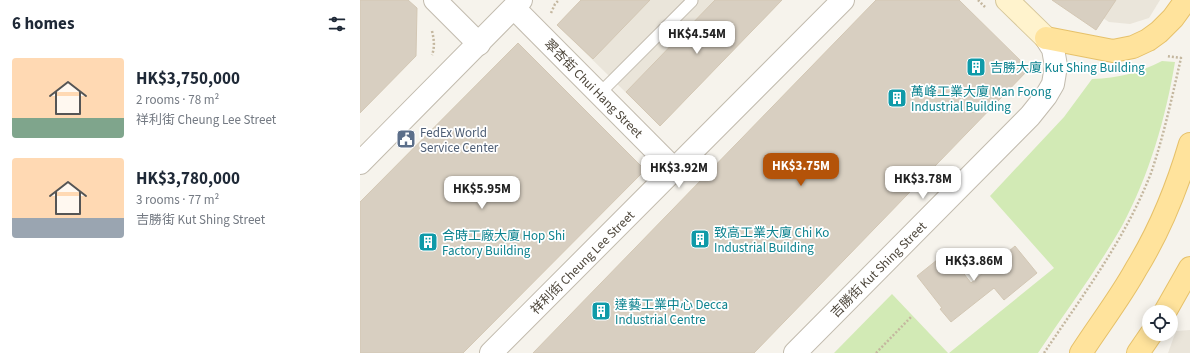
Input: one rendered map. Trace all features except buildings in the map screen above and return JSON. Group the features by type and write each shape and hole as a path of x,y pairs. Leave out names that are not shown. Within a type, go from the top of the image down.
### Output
{"main road":[{"path":"1046,38 1113,51 1133,47 1148,40 1159,32 1173,18 1186,0"},
{"path":"1081,353 1136,270 1153,240 1182,171 1190,144"},
{"path":"1169,305 1190,268"},
{"path":"1138,353 1146,341"}],"street":[{"path":"435,0 479,44"},
{"name":"祥利街 Cheung Lee Street","path":"491,353 843,0"},
{"name":"吉勝街 Kut Shing Street","path":"795,353 1030,116 1046,96 1053,84 1056,66 1053,49 1046,38 1007,0"},
{"path":"360,163 517,4"},
{"name":"翠杏街 Chui Hang Street","path":"517,4 599,94 674,169"}],"lane":[{"path":"599,94 692,1"}],"path":[{"path":"549,19 555,4 559,0"},
{"path":"978,0 987,9"},
{"path":"431,29 434,45 432,56"},
{"path":"1044,353 1117,242 1135,209 1150,173 1165,129 1181,58 1169,56"},
{"path":"876,353 912,316"}],"shaded area":[{"path":"581,0 782,0 660,126 557,25"},
{"path":"1076,0 1160,0 1149,18 1130,24 1109,22"},
{"path":"1190,330 1190,353 1168,353 1172,341 1178,341 1178,331"}],"green space":[{"path":"1162,61 1175,62 1167,104 1148,167 1132,207 1092,274 1038,353 949,353 1054,268 990,196 1064,117 1092,79 1128,74 1145,69"},
{"path":"892,294 948,353 834,353"}],"place":[{"name":"吉勝大廈 Kut Shing Building","path":"976,67"},
{"name":"萬峰工業大廈 Man Foong Industrial Building","path":"897,98"},
{"name":"FedEx World Service Center","path":"406,139"},
{"name":"致高工業大廈 Chi Ko Industrial Building","path":"700,239"},
{"name":"合時工廠大廈 Hop Shi Factory Building","path":"428,242"},
{"name":"達藝工業中心 Decca Industrial Centre","path":"601,311"}]}
